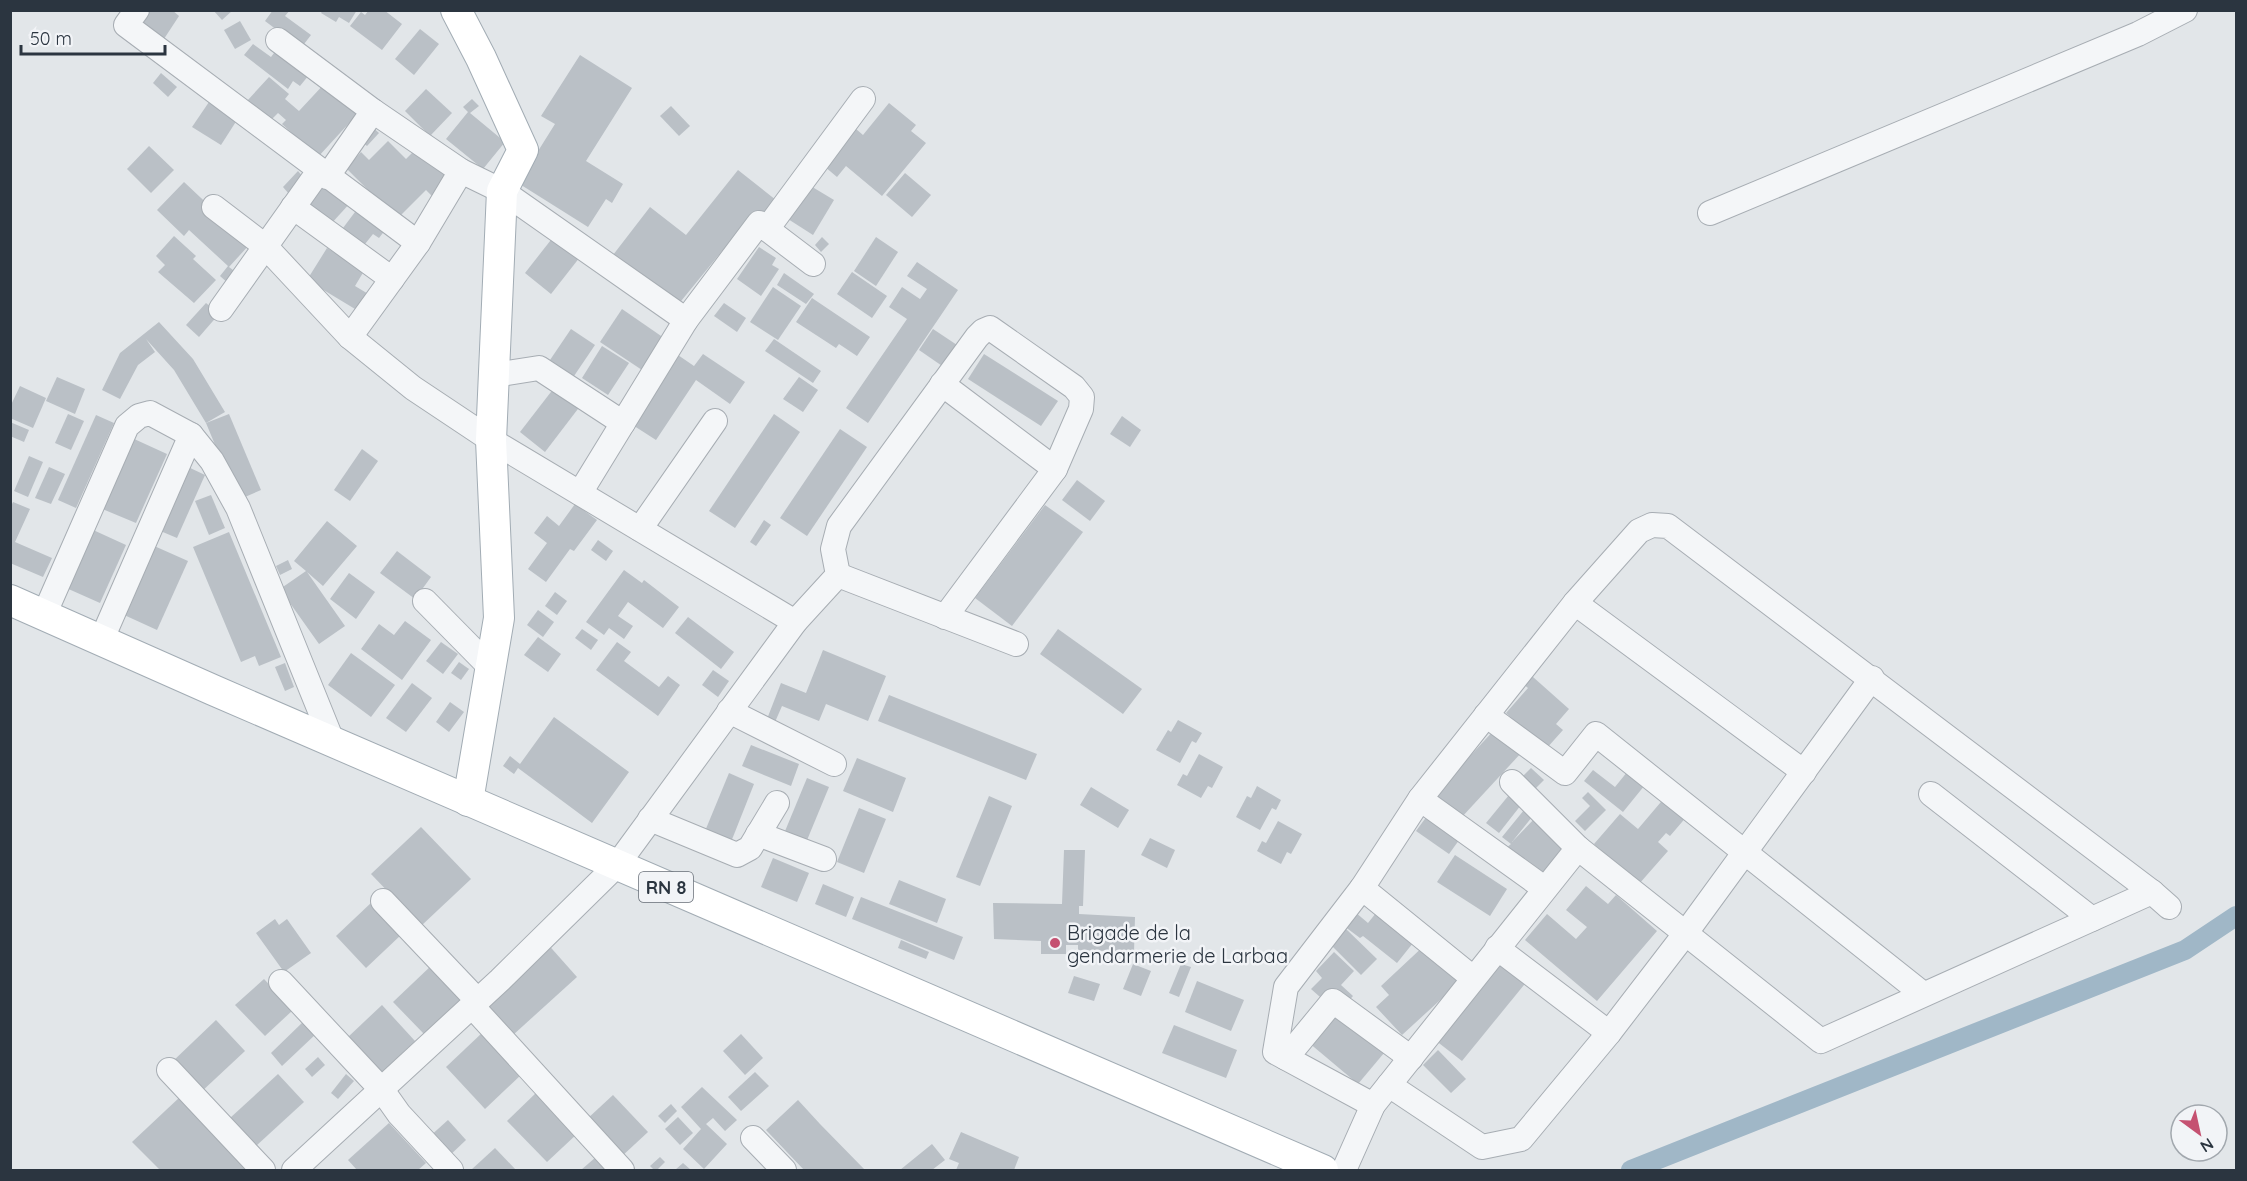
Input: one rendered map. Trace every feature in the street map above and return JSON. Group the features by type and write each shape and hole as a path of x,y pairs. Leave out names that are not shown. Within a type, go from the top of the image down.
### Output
{"main road":[{"path":"456,10 481,57 523,150 502,191 491,440 499,618 468,801"},
{"name":"RN 8","path":"10,600 333,743 1323,1170"}],"street":[{"path":"137,10 126,25 417,243"},
{"path":"1710,213 2138,34 2185,10"},
{"path":"279,40 372,111 461,171 502,191 686,320"},
{"path":"767,229 863,99"},
{"path":"221,309 293,207 323,174 372,111"},
{"path":"350,337 417,243 461,171"},
{"path":"214,207 265,246 350,337 413,388 491,440 795,622"},
{"path":"293,207 392,279"},
{"path":"580,493 686,320 759,223 813,264"},
{"path":"838,575 833,549 839,526 977,337 990,328 1074,387 1082,398 1081,409 1055,469 945,617"},
{"path":"494,375 539,368 623,423"},
{"path":"942,384 1055,469"},
{"path":"44,615 127,426 139,416 150,413 191,435 212,461 238,508 333,743"},
{"path":"640,529 715,421"},
{"path":"101,640 191,435"},
{"path":"1373,1105 1275,1052 1286,987 1362,888 1420,800 1486,715 1575,603 1639,531 1652,525 1668,526 1872,678 2161,899 2092,919 1821,1041 1578,848 1512,782"},
{"path":"838,575 1016,644"},
{"path":"294,1170 475,1003 617,865 795,622 838,575"},
{"path":"425,601 491,668"},
{"path":"1575,603 1804,772"},
{"path":"1389,1085 1482,1147 1521,1139 1609,1033 1685,934 1872,678"},
{"path":"729,711 834,764"},
{"path":"1486,715 1565,774 1596,734 1923,994"},
{"path":"1931,794 2092,919"},
{"path":"1420,800 1544,888"},
{"path":"650,819 737,855 750,848 777,803"},
{"path":"758,834 824,859"},
{"path":"1344,1170 1373,1105 1578,848"},
{"path":"1362,888 1473,978"},
{"path":"383,901 622,1170"},
{"path":"1497,948 1609,1033"},
{"path":"281,982 382,1090 399,1114 451,1170"},
{"path":"1286,1058 1333,1001 1411,1058"},
{"path":"169,1070 263,1170"},
{"path":"753,1138 784,1170"}],"building":[{"path":"146,10 172,10 179,16 160,45 134,27"},
{"path":"213,10 233,10 222,20"},
{"path":"273,10 290,10 285,16 311,35 301,48 265,21"},
{"path":"323,10 357,10 349,23 339,17 336,22 321,13"},
{"path":"369,10 384,10 402,24 382,50 350,26 361,12 365,15"},
{"path":"240,21 251,40 235,49 224,30"},
{"path":"420,29 439,44 414,75 395,59"},
{"path":"253,44 271,57 280,45 313,70 300,86 293,81 288,89 244,55"},
{"path":"580,55 632,88 586,161 623,184 612,203 606,199 588,227 518,183 555,124 541,116"},
{"path":"161,73 177,87 168,97 153,83"},
{"path":"269,77 289,94 285,99 299,111 326,82 362,109 318,157 282,124 286,120 278,113 270,121 247,101"},
{"path":"426,89 452,113 430,136 405,111"},
{"path":"472,99 479,106 470,113 505,142 483,169 446,139 468,112 463,107"},
{"path":"209,102 237,120 221,145 192,127"},
{"path":"889,103 916,125 911,131 926,143 882,196 846,166 837,177 818,161 845,142 856,129 863,135"},
{"path":"671,106 690,126 679,136 660,116"},
{"path":"369,124 379,133 367,146 357,138"},
{"path":"388,141 406,159 419,146 451,178 432,196 426,190 397,219 340,162 354,160 361,152 369,160"},
{"path":"149,146 174,170 151,193 127,169"},
{"path":"738,170 781,204 736,261 722,251 677,306 613,255 650,207 686,235"},
{"path":"298,171 304,178 289,194 283,187"},
{"path":"905,173 931,195 912,217 886,195"},
{"path":"326,180 351,202 330,225 305,204"},
{"path":"184,182 250,244 229,267 237,273 229,284 220,276 228,266 189,230 184,236 157,210"},
{"path":"809,185 834,200 813,235 788,219"},
{"path":"361,204 389,225 379,238 373,234 365,244 343,228"},
{"path":"174,236 196,256 193,259 216,280 194,303 158,272 165,265 156,256"},
{"path":"554,236 580,257 551,294 525,273"},
{"path":"822,237 829,244 821,252 815,245"},
{"path":"876,237 898,252 876,286 854,271"},
{"path":"759,247 776,258 772,265 779,269 761,296 737,279"},
{"path":"327,248 364,271 355,286 370,295 360,312 307,280"},
{"path":"917,262 958,290 868,423 846,408 907,319 889,307 902,287 920,299 927,289 907,276"},
{"path":"852,272 887,296 872,318 837,294"},
{"path":"784,273 814,294 806,304 777,285"},
{"path":"773,287 801,306 778,340 750,322"},
{"path":"812,298 870,337 857,356 839,344 836,348 796,322"},
{"path":"206,303 219,314 199,337 186,325"},
{"path":"724,303 746,318 737,332 714,316"},
{"path":"622,309 664,338 642,370 600,342"},
{"path":"159,322 193,359 225,412 206,423 174,370 146,339 155,352 138,365 120,399 102,390 120,353"},
{"path":"571,329 595,345 574,376 550,360"},
{"path":"933,329 963,349 948,370 919,350"},
{"path":"774,339 821,371 813,383 765,351"},
{"path":"602,346 629,363 608,395 582,378"},
{"path":"675,353 694,366 703,354 745,382 730,404 696,380 656,440 628,422"},
{"path":"984,354 1058,401 1041,426 968,379"},
{"path":"57,377 85,389 75,414 46,401"},
{"path":"799,377 818,390 803,412 783,399"},
{"path":"20,386 46,398 33,428 10,418 10,407"},
{"path":"554,388 584,401 545,452 520,432"},
{"path":"68,414 84,421 71,450 55,443"},
{"path":"229,414 261,490 238,500 206,423"},
{"path":"774,414 800,432 735,528 709,511"},
{"path":"96,415 114,423 76,508 58,500"},
{"path":"1122,416 1141,430 1130,447 1110,434"},
{"path":"10,422 29,430 24,442 10,436"},
{"path":"840,429 867,447 807,536 780,518"},
{"path":"132,438 167,454 136,523 100,508"},
{"path":"362,449 378,461 350,501 334,490"},
{"path":"29,456 43,462 28,497 14,491"},
{"path":"186,466 205,475 177,538 158,530"},
{"path":"49,467 65,474 51,504 35,498"},
{"path":"1077,480 1105,501 1090,521 1062,500"},
{"path":"211,495 225,528 209,535 195,501"},
{"path":"13,502 30,509 15,542 52,558 43,577 10,563 10,508"},
{"path":"575,504 597,520 574,551 570,549 546,582 528,569 547,543 534,533 547,516 559,526"},
{"path":"1045,505 1083,532 1012,626 975,598"},
{"path":"764,520 771,525 756,546 750,542"},
{"path":"327,521 357,546 323,586 307,572 345,626 319,644 280,589 306,571 294,561"},
{"path":"91,529 126,545 100,603 64,587"},
{"path":"229,532 281,657 259,666 255,656 241,662 193,547"},
{"path":"598,540 613,551 606,561 591,550"},
{"path":"152,545 188,561 157,630 122,614"},
{"path":"397,551 431,577 415,599 380,573"},
{"path":"288,560 292,569 280,575 276,566"},
{"path":"624,570 642,583 644,580 679,607 663,628 628,602 618,616 633,626 624,639 609,628 604,635 586,622"},
{"path":"349,573 375,592 356,619 330,599"},
{"path":"555,592 567,601 557,615 545,606"},
{"path":"538,610 554,622 543,637 527,625"},
{"path":"688,617 734,652 721,669 675,633"},
{"path":"405,621 431,640 402,680 361,649 379,624 394,635"},
{"path":"582,629 598,640 591,650 575,638"},
{"path":"1058,629 1142,689 1123,714 1040,654"},
{"path":"538,637 561,654 548,672 524,655"},
{"path":"441,642 458,654 443,674 426,661"},
{"path":"617,642 631,652 624,661 659,687 668,676 680,685 658,716 596,670"},
{"path":"823,650 886,676 868,721 826,704 819,721 782,706 775,722 767,719 781,683 806,693"},
{"path":"351,653 395,685 371,717 328,685"},
{"path":"459,662 469,669 461,680 451,673"},
{"path":"285,663 294,687 285,691 275,667"},
{"path":"1524,669 1569,709 1556,724 1563,730 1546,749 1506,713 1528,688 1516,678"},
{"path":"713,670 729,681 718,697 702,685"},
{"path":"412,683 432,698 406,732 386,718"},
{"path":"889,695 1037,754 1026,780 878,721"},
{"path":"450,702 464,712 449,732 436,722"},
{"path":"554,717 629,772 592,823 518,768 514,774 503,766 510,756 520,764"},
{"path":"1178,720 1202,733 1196,743 1192,741 1180,763 1156,750 1168,730 1171,732"},
{"path":"1496,728 1522,752 1461,818 1435,794"},
{"path":"751,745 799,764 791,786 742,766"},
{"path":"1199,754 1223,767 1212,788 1208,786 1201,798 1177,785 1183,774 1187,776"},
{"path":"857,758 906,778 893,812 843,791"},
{"path":"1632,766 1649,780 1623,812 1584,781 1593,770 1615,787"},
{"path":"1531,768 1544,780 1535,789 1522,777"},
{"path":"729,773 754,784 729,847 703,836"},
{"path":"807,778 829,787 805,845 783,836"},
{"path":"1257,786 1281,800 1276,810 1272,808 1260,830 1236,817 1247,796 1251,798"},
{"path":"1091,787 1129,810 1118,828 1080,805"},
{"path":"1588,792 1606,810 1585,831 1575,821 1590,806 1582,798"},
{"path":"1509,795 1521,805 1499,833 1486,823"},
{"path":"989,796 1012,806 980,886 956,877"},
{"path":"1666,796 1688,815 1670,836 1666,833 1658,842 1668,851 1639,884 1594,844 1620,814 1638,829"},
{"path":"859,808 886,819 864,873 837,862"},
{"path":"1524,810 1532,817 1512,842 1536,817 1571,851 1540,883 1505,849 1511,844 1502,837"},
{"path":"1430,812 1462,836 1449,854 1416,831"},
{"path":"1278,821 1302,834 1291,854 1287,852 1281,864 1257,851 1262,841 1266,843"},
{"path":"421,827 471,879 421,926 371,874"},
{"path":"1150,838 1175,850 1167,868 1141,855"},
{"path":"1064,850 1085,850 1083,906 1079,906 1079,914 1135,917 1134,952 1078,950 1078,945 1066,945 1066,954 1041,954 1041,941 994,939 993,903 1062,904"},
{"path":"1455,855 1507,889 1490,916 1437,882"},
{"path":"773,858 809,873 797,902 761,887"},
{"path":"899,880 946,899 937,923 889,904"},
{"path":"823,884 854,897 846,917 815,904"},
{"path":"1586,886 1608,904 1616,895 1657,931 1597,1001 1525,940 1547,914 1576,939 1587,927 1566,910"},
{"path":"861,897 963,937 954,960 852,919"},
{"path":"372,902 402,934 366,968 336,936"},
{"path":"1380,908 1417,938 1397,963 1363,936 1360,938 1344,926 1355,912 1368,923"},
{"path":"275,919 279,925 287,919 311,953 284,972 256,933"},
{"path":"1345,928 1377,959 1361,975 1330,944"},
{"path":"901,940 929,952 926,959 898,948"},
{"path":"545,941 577,977 513,1035 480,999"},
{"path":"1427,943 1462,980 1402,1035 1376,1007 1389,995 1381,986"},
{"path":"1334,952 1354,971 1341,985 1353,996 1344,1006 1328,1004 1311,989 1322,978 1316,971"},
{"path":"1502,959 1528,980 1462,1061 1435,1040"},
{"path":"433,964 464,996 424,1034 393,1002"},
{"path":"1133,964 1151,971 1141,996 1123,989"},
{"path":"1181,964 1191,967 1179,997 1169,993"},
{"path":"1074,976 1100,984 1094,1001 1068,993"},
{"path":"264,979 293,1010 265,1036 235,1005"},
{"path":"1197,981 1244,1000 1231,1031 1185,1012"},
{"path":"382,1005 415,1041 381,1073 347,1038"},
{"path":"1335,1011 1389,1047 1358,1084 1308,1042"},
{"path":"216,1020 245,1051 200,1093 171,1063"},
{"path":"305,1020 317,1033 282,1066 271,1053"},
{"path":"1174,1025 1237,1050 1226,1078 1162,1053"},
{"path":"483,1032 522,1074 485,1109 446,1067"},
{"path":"741,1034 763,1058 745,1075 723,1051"},
{"path":"1438,1050 1466,1079 1451,1093 1423,1065"},
{"path":"318,1057 325,1065 312,1077 305,1069"},
{"path":"755,1072 769,1086 741,1111 728,1097"},
{"path":"278,1074 304,1102 256,1146 230,1118"},
{"path":"346,1074 354,1081 338,1099 331,1093"},
{"path":"702,1087 737,1120 725,1131 713,1118 706,1124 727,1144 704,1169 683,1149 701,1129 681,1107"},
{"path":"538,1091 578,1133 547,1162 507,1121"},
{"path":"613,1095 648,1132 621,1157 586,1120"},
{"path":"181,1096 251,1170 160,1170 132,1142"},
{"path":"798,1100 865,1170 804,1170 766,1130"},
{"path":"671,1104 677,1111 665,1123 658,1116"},
{"path":"678,1117 693,1133 680,1145 665,1129"},
{"path":"448,1120 466,1140 447,1158 428,1138"},
{"path":"389,1123 426,1163 418,1170 357,1170 348,1160"},
{"path":"961,1132 1019,1157 1014,1170 956,1170 959,1163 949,1159"},
{"path":"932,1144 945,1160 932,1170 900,1170"},
{"path":"495,1148 516,1170 471,1170"},
{"path":"596,1157 609,1170 581,1170"},
{"path":"660,1157 665,1162 654,1170 650,1166"},
{"path":"683,1163 691,1170 675,1170"}],"waterway":[{"path":"1631,1170 2185,950 2236,916"}],"place":[{"name":"Brigade de la gendarmerie de Larbaa","path":"1055,943"}]}
